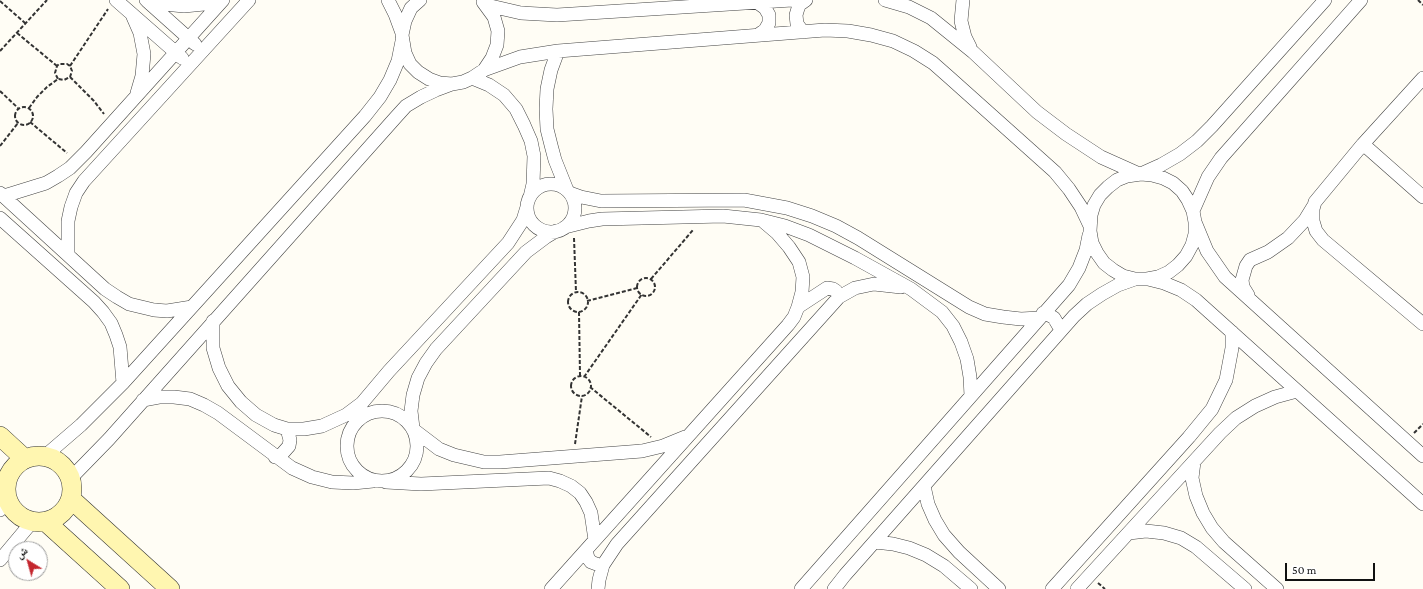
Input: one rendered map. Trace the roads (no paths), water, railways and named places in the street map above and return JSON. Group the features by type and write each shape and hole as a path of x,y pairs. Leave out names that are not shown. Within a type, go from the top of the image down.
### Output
{"street":[{"path":"146,0 184,6 222,0"},
{"path":"146,0 202,51"},
{"path":"2,194 46,183 73,164 111,124 222,0"},
{"path":"68,254 68,221 71,206 76,193 84,181 249,0"},
{"path":"388,0 395,14 405,53 410,64 428,79 440,83 452,84"},
{"path":"46,456 81,425 123,383 365,116 380,97 390,80 398,61 405,21 411,8 420,0"},
{"path":"483,2 503,10 539,15 557,15 636,5 758,3 792,0"},
{"path":"803,32 797,24 796,15 799,5 806,0"},
{"path":"885,0 909,7 931,18 973,52 1037,112 1066,134 1101,157 1140,174 1161,165 1180,154 1202,136 1325,0"},
{"path":"963,0 961,21 965,37 973,52"},
{"path":"834,589 1061,330 1087,304 1102,294 1141,279 1158,277 1169,272 1182,260 1192,245 1195,234 1194,216 1208,177 1221,158 1361,0"},
{"path":"483,2 494,17 498,31 497,45 492,58 484,70"},
{"path":"113,3 132,14 190,65"},
{"path":"758,3 765,8 769,15 769,23 765,30 758,35"},
{"path":"132,14 140,33 144,54 142,76 136,96"},
{"path":"71,478 109,439 382,132 406,106 421,97 452,84 472,78 484,70 520,57 558,51 825,30 848,31 893,41 914,51 933,63 1055,172 1069,189 1080,207 1090,229 1094,248 1104,263 1124,276 1164,283 1181,290 1196,300 1423,504"},
{"path":"558,51 551,70 547,89 547,129 557,165 574,200 574,215 565,228 546,237 526,252 436,350 426,363 418,378 413,395 411,412 413,429 418,443 416,457 410,469 399,478 380,482 362,476 353,467 347,456 346,443 350,431 358,421 368,414 381,411 393,412 404,419 413,429 439,449 454,455 484,462 642,451 663,446 689,436"},
{"path":"214,321 213,348 219,368 228,386 241,402 256,415 274,425 287,429 322,426 338,420 362,403 389,371 508,243 523,220 533,184 534,156 531,141 516,108 504,95 489,85 472,78"},
{"path":"1250,299 1243,287 1242,280 1246,266 1250,260 1268,252 1288,238 1304,220 1315,202 1363,144 1423,78"},
{"path":"365,116 378,122 382,132"},
{"path":"1363,144 1423,197"},
{"path":"73,164 70,172 74,178 84,181"},
{"path":"805,587 1069,285 1079,268 1086,250 1091,215 1094,205 1100,195 1108,187 1117,180 1127,176 1152,174 1173,183 1182,191 1188,200 1207,251 1225,277 1423,456"},
{"path":"971,396 970,377 961,342 953,326 942,312 911,289 809,235 785,226 761,220 723,216 602,219 548,231 536,226 529,216 528,203 533,192 546,184 561,186 581,197 601,201 737,200 762,202 812,216 836,226 922,277 954,299 985,314 1003,318 1021,319 1048,315 1054,318 1061,330"},
{"path":"2,194 105,289 117,297 135,306 154,310 192,307"},
{"path":"1315,202 1313,209 1313,221 1316,231 1323,240 1423,324"},
{"path":"0,218 94,302 103,312 111,323 120,347 123,383"},
{"path":"551,589 788,325 798,307 802,292 803,277 799,262 789,247 777,233 761,220"},
{"path":"598,589 603,565 622,538 839,297 856,288 874,284 892,285 911,289"},
{"path":"798,307 827,288 836,291 839,297"},
{"path":"103,312 113,305 117,297"},
{"path":"942,312 948,312 952,309 955,304 954,299"},
{"path":"1052,589 1189,437 1212,409 1222,390 1230,364 1232,332"},
{"path":"1077,589 1204,450 1236,418 1255,406 1276,397 1297,391"},
{"path":"143,400 159,397 174,397 190,399 204,405 218,413 275,457 292,468 312,477 332,482 421,484 549,478 560,481 571,486 580,493 586,502 591,514 591,545 587,554 591,562 603,565"},
{"path":"358,421 362,403"},
{"path":"338,420 358,421"},
{"path":"275,457 281,455 289,446 289,435 287,429"},
{"path":"0,436 25,459"},
{"path":"1189,437 1198,439 1204,450"},
{"path":"46,456 64,466 71,478 71,499 64,511 59,516 39,522 26,520 14,512 3,494 10,473 19,462 32,457 46,456"},
{"path":"1194,462 1192,478 1196,496 1203,513 1212,528 1224,542 1277,589"},
{"path":"924,486 928,504 944,535 959,552 999,589"},
{"path":"71,499 170,589"},
{"path":"0,560 39,522"},
{"path":"39,522 120,589"},
{"path":"1129,533 1146,531 1181,538 1210,558 1245,589"},
{"path":"875,542 910,548 926,555 944,566 970,589"},
{"path":"1210,558 1209,550 1214,544 1217,542 1224,542"},
{"path":"944,566 949,557 959,552"}]}
